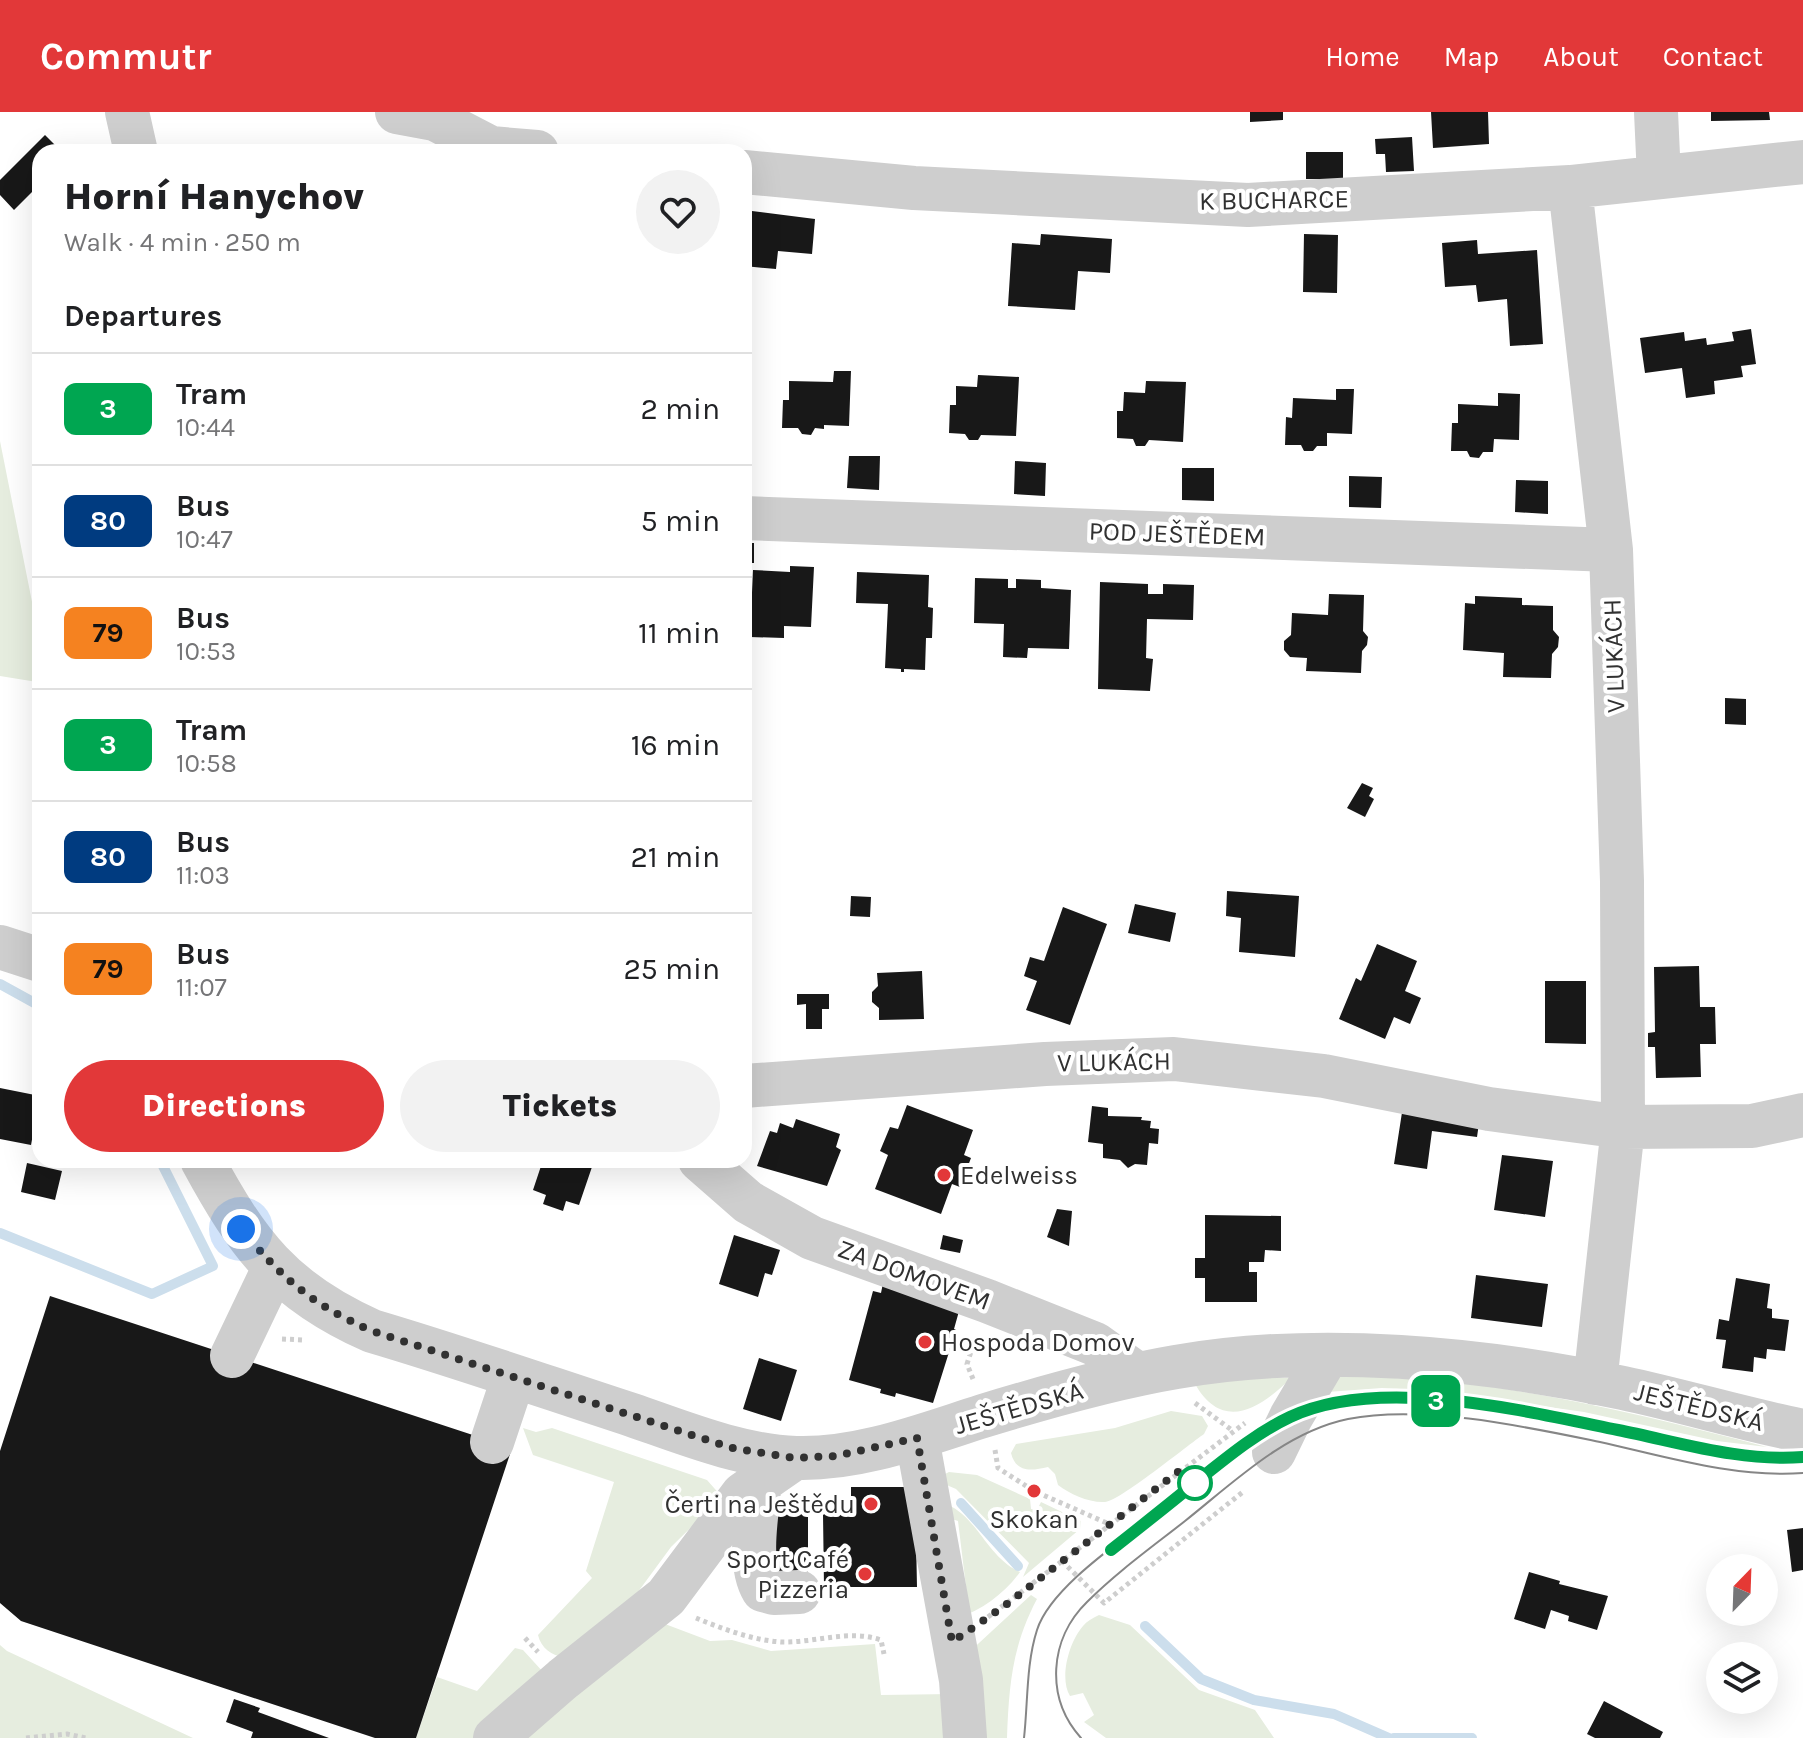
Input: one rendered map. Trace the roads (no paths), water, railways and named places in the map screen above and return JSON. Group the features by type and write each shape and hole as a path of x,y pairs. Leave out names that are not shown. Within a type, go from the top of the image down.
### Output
{"street":[{"path":"127,112 134,144"},
{"path":"397,112 435,119 480,144"},
{"path":"1656,112 1659,177"},
{"name":"K BUCHARCE","path":"752,173 914,188 1248,205 1570,187 1803,162"},
{"name":"V LUKÁCH","path":"1570,187 1611,550 1622,881 1623,1127"},
{"name":"POD JEŠTĚDEM","path":"752,518 1611,550"},
{"path":"0,947 32,957"},
{"name":"V LUKÁCH","path":"752,1085 1045,1064 1174,1059 1324,1076 1489,1109 1623,1127 1752,1126 1803,1115"},
{"path":"1595,1383 1623,1127"},
{"name":"JEŠTĚDSKÁ","path":"207,1168 241,1229 274,1268 334,1314 372,1331 732,1448 777,1470 917,1438 990,1429 1137,1374 1215,1361 1263,1357 1423,1358 1595,1383 1803,1431"},
{"name":"ZA DOMOVEM","path":"709,1168 748,1202 812,1238 1095,1344 1137,1374"},
{"path":"232,1356 274,1268"},
{"path":"1274,1452 1327,1356"},
{"path":"492,1442 514,1376"},
{"path":"917,1438 961,1680 965,1738"},
{"path":"777,1470 755,1532 757,1580 763,1590 799,1592"},
{"path":"495,1738 666,1597 743,1494 777,1470"}],"waterway":[{"path":"0,984 32,1002"},
{"path":"0,1233 152,1294 213,1266 164,1168"},
{"path":"961,1503 1018,1566"},
{"path":"1145,1626 1201,1679 1254,1700 1334,1714 1389,1738"},
{"path":"1394,1738 1472,1738"}],"tram line":[{"path":"1024,1738 1033,1643 1045,1613 1057,1597 1091,1564 1224,1460 1290,1417 1328,1404 1370,1398 1416,1397 1512,1408 1722,1452 1762,1457 1803,1457"},
{"name":"3","path":"1111,1550 1262,1433 1291,1417 1342,1401 1395,1398 1454,1402 1616,1429 1730,1454 1776,1459 1803,1457"},
{"path":"1081,1738 1069,1722 1057,1687 1059,1651 1074,1617 1110,1580 1241,1475 1282,1447 1325,1426 1377,1415 1474,1419 1727,1469 1803,1473"}],"place":[{"name":"Edelweiss","path":"944,1175"},
{"name":"Hospoda Domov","path":"925,1342"},
{"name":"Skokan","path":"1034,1491"},
{"name":"Čerti na Ještědu","path":"871,1504"},
{"name":"Sport Café Pizzeria","path":"865,1574"}]}
